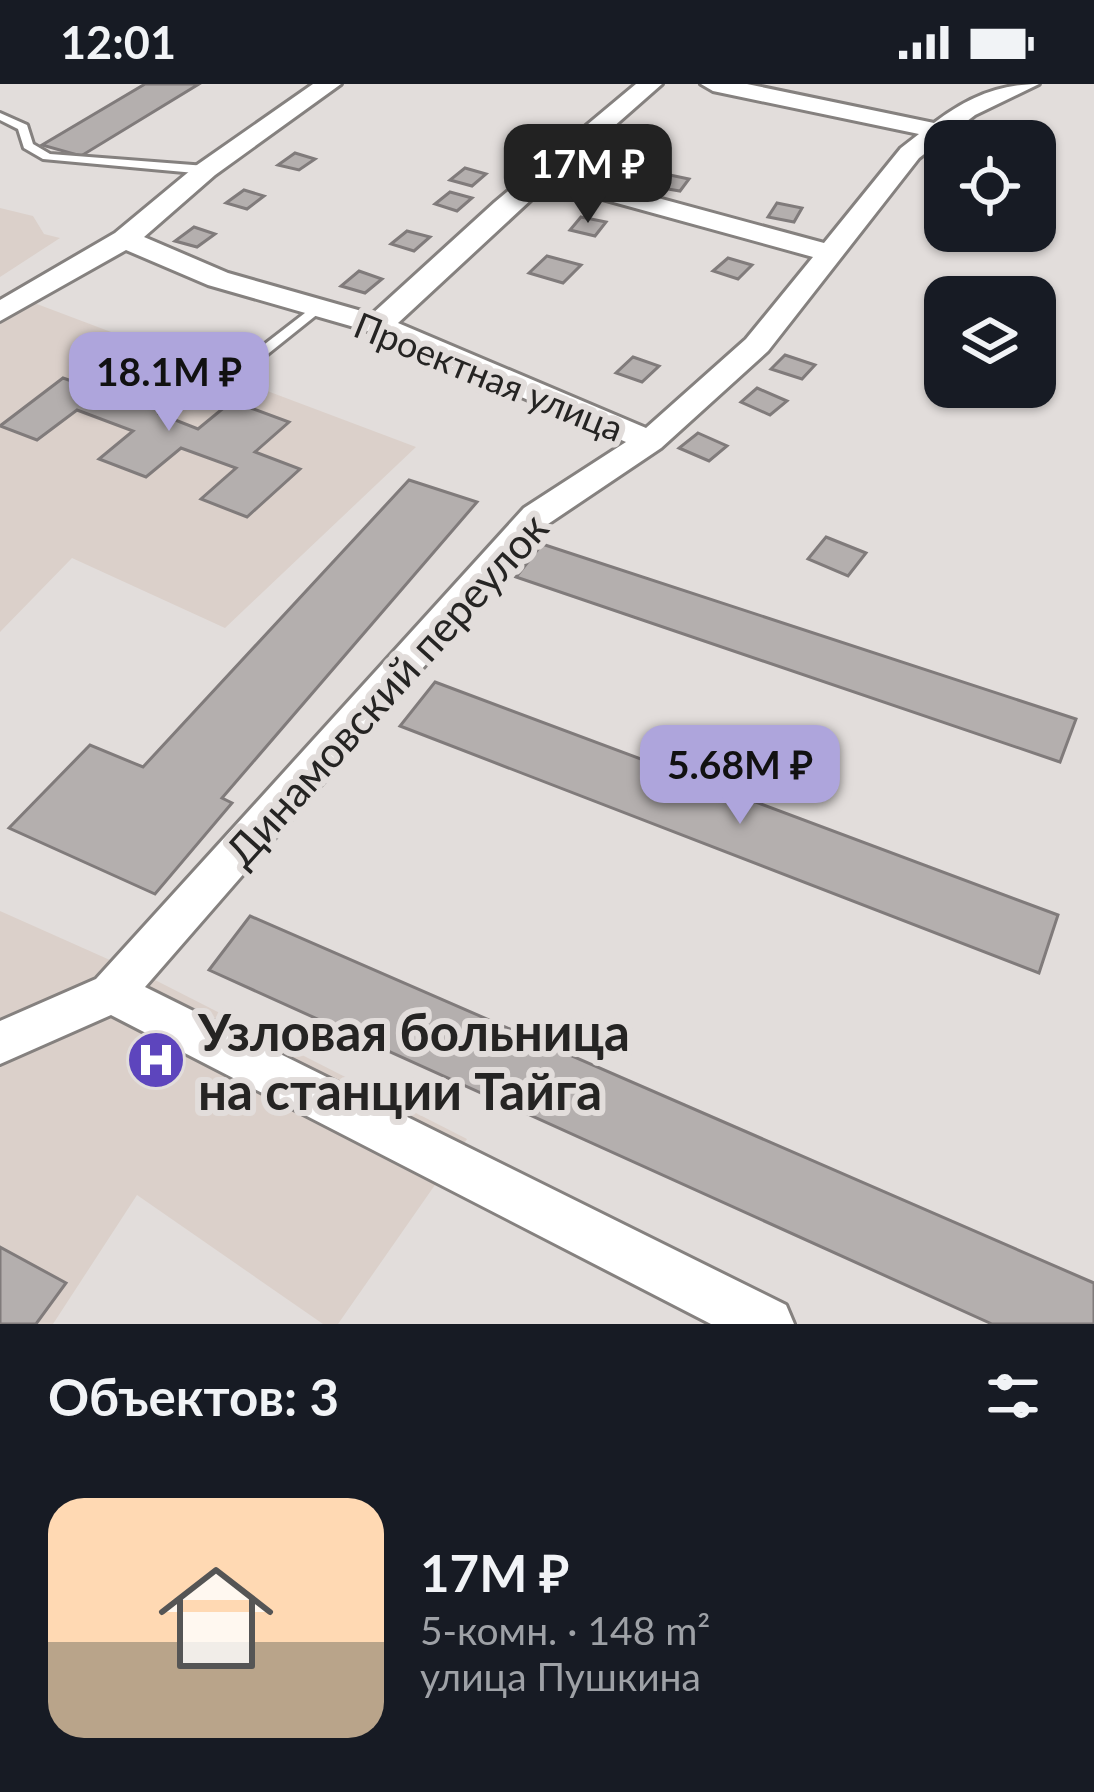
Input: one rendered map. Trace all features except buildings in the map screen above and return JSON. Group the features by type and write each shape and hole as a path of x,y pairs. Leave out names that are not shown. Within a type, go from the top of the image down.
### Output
{"street":[{"path":"0,313 125,239 206,170 329,84"},
{"path":"378,326 650,84"},
{"path":"713,84 924,128"},
{"name":"Динамовский переулок","path":"953,120 1027,84"},
{"name":"Динамовский переулок","path":"0,1043 112,993 536,516 650,441 758,345 800,286 833,254 910,154 924,143"},
{"path":"543,175 833,254"},
{"name":"Проектная улица","path":"125,239 218,279 378,326 650,441"},
{"path":"112,993 767,1324"}],"lane":[{"path":"0,116 23,128 28,146 46,158 206,170"},
{"path":"199,402 314,310"}],"shaded area":[{"path":"0,208 33,216 44,234 60,238 0,277"},
{"path":"21,298 416,447 225,628 72,558 0,632 0,311"},
{"name":"Узловая больница на станции Тайга","path":"0,911 157,981 467,1139 338,1324 323,1324 137,1195 53,1324 0,1324"}],"place":[{"name":"Узловая больница на станции Тайга","path":"156,1060"}]}
